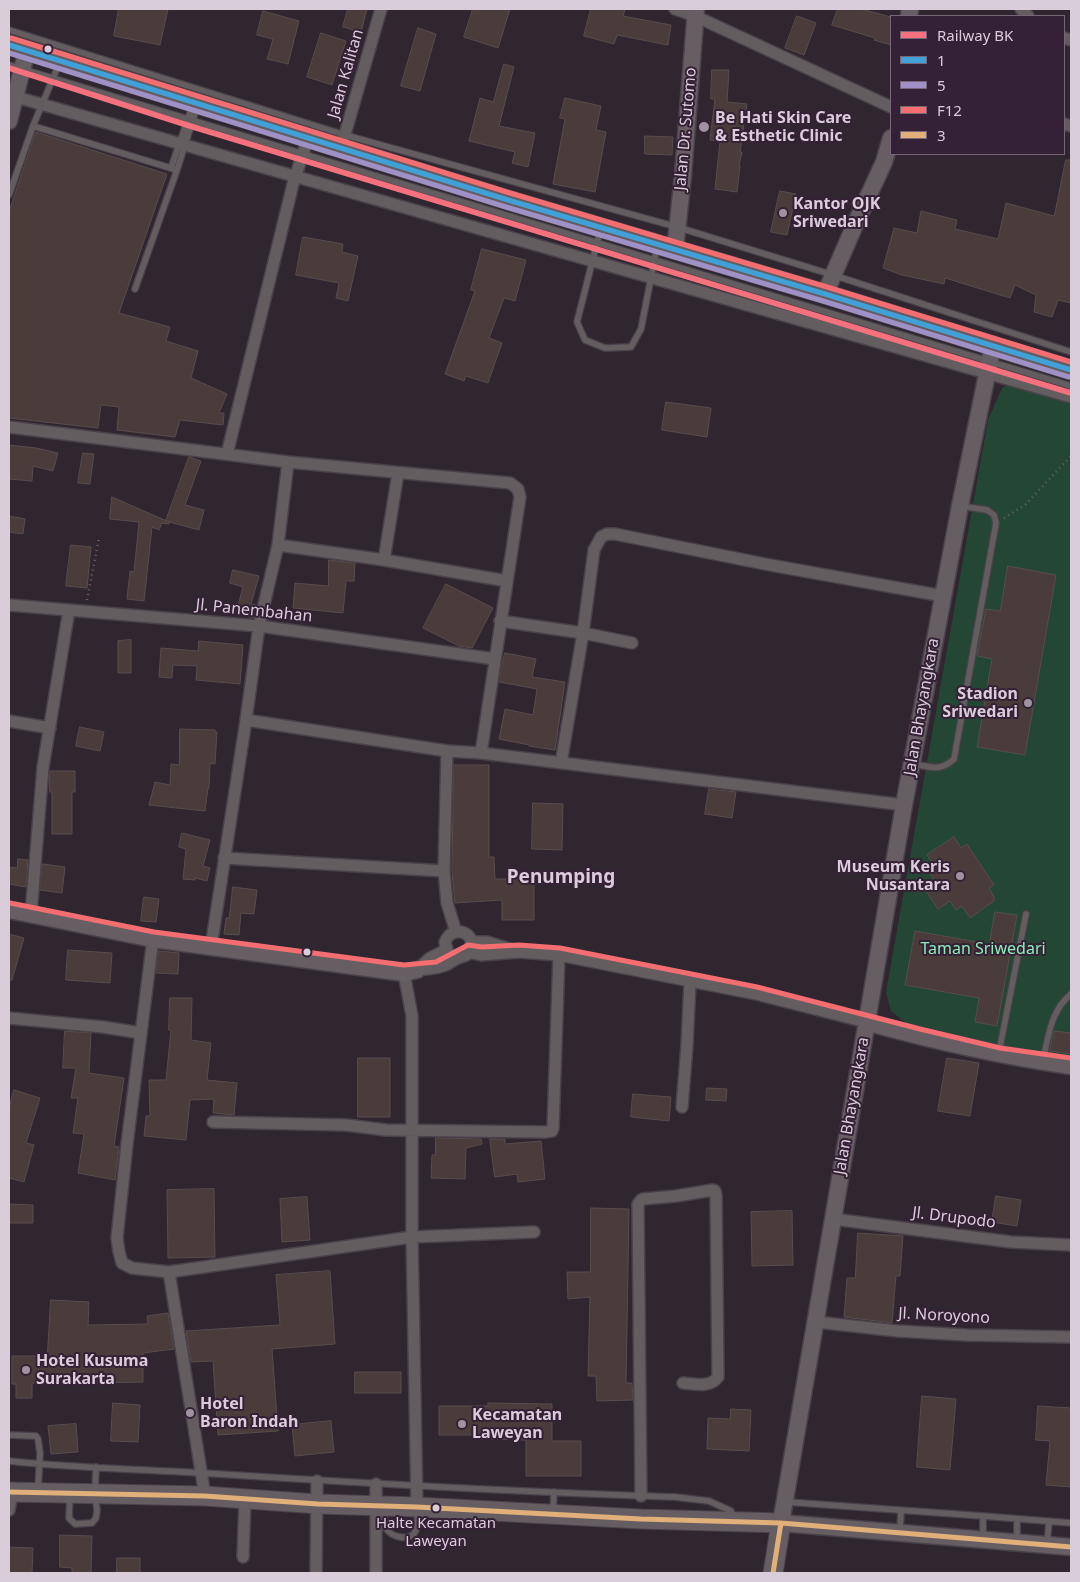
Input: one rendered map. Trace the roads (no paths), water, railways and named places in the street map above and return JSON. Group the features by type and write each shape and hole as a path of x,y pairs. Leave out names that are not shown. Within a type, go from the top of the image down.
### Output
{"main road":[{"name":"Jalan Dr. Sutomo","path":"662,252 677,227 684,175 695,12"},
{"path":"9,121 18,48 57,69 196,102 305,146 343,141 599,235 826,294 990,360 1071,370"},
{"path":"826,294 884,162 890,141"},
{"name":"Jalan Bhayangkara","path":"773,1573 904,805 960,506 990,360"},
{"path":"9,910 153,939 211,948 411,972"},
{"path":"866,1022 999,1055 1071,1066"},
{"path":"10,1498 38,1492 205,1496 318,1504 416,1506 553,1514 781,1523 1071,1547"}],"street":[{"name":"Jalan Kalitan","path":"343,141 381,9"},
{"path":"675,9 695,12 890,107"},
{"path":"12,96 651,277 990,360 1071,397"},
{"path":"227,454 295,175 305,146"},
{"path":"9,427 288,462 510,483 518,489 520,497 481,753"},
{"path":"211,948 259,626 278,545 288,462"},
{"path":"384,560 398,473"},
{"path":"561,763 583,634 594,550 601,537 607,534 943,596"},
{"path":"278,545 384,560 507,581"},
{"name":"Jl. Panembahan","path":"9,605 259,626 495,659"},
{"path":"31,914 40,793 69,610"},
{"path":"500,621 632,644"},
{"path":"246,720 447,751 481,753 904,805"},
{"path":"9,721 50,728"},
{"path":"447,751 444,871 447,903 456,932"},
{"path":"224,858 444,871"},
{"path":"457,958 450,955 446,950 445,942 452,933 464,932 467,935 470,947 481,955 519,952 560,955 756,994 866,1022"},
{"path":"153,939 117,1238 122,1263 132,1268 169,1272 412,1237 534,1232"},
{"path":"411,972 438,969 464,956 470,947"},
{"path":"411,972 430,958 446,950"},
{"path":"213,1122 346,1125 386,1130 552,1131 560,955"},
{"path":"411,972 416,1506"},
{"path":"682,1107 690,982"},
{"path":"9,1018 103,1027 141,1033"},
{"path":"641,1496 638,1204 643,1199 715,1190 718,1377 715,1382 706,1385 683,1383"},
{"name":"Jl. Drupodo","path":"833,1218 1011,1242 1071,1245"},
{"path":"169,1272 205,1496"},
{"name":"Jl. Noroyono","path":"816,1322 956,1334 1071,1337"},
{"path":"316,1573 318,1481"},
{"path":"376,1484 380,1505 376,1573"},
{"path":"243,1557 245,1499"}],"lane":[{"path":"9,30 343,141 677,227 1071,352"},
{"path":"15,67 57,69 190,120 305,146 599,235 577,322 585,340 605,348 631,347 641,329 651,277 662,252 1071,386"},
{"path":"9,195 33,126 57,69"},
{"path":"135,289 196,102"},
{"path":"33,126 174,169"},
{"path":"912,763 936,768 946,766 954,760 996,523 994,515 987,510 960,506"},
{"path":"999,1055 1026,914"},
{"path":"1043,1062 1050,1025 1063,1000 1071,994"},
{"path":"9,1435 36,1436 38,1438 40,1453 38,1492"},
{"path":"9,1461 318,1481 675,1496 709,1500 731,1511 733,1522"},
{"path":"70,1493 69,1518 75,1524 92,1523 96,1518 96,1467"},
{"path":"553,1514 554,1492"},
{"path":"785,1502 1071,1523"},
{"path":"380,1505 387,1530 394,1535 404,1537 411,1537 416,1532 418,1524 416,1506"},
{"path":"900,1510 900,1533"},
{"path":"983,1516 983,1540"},
{"path":"1017,1519 1017,1542"},
{"path":"1047,1545 1049,1522"}],"rail line":[{"name":"BK","path":"9,68 190,126 1071,393"}],"place":[{"name":"Be Hati Skin Care & Esthetic Clinic","path":"704,127"},
{"name":"Kantor OJK Sriwedari","path":"783,213"},
{"name":"Stadion Sriwedari","path":"1028,703"},
{"name":"Museum Keris Nusantara","path":"960,876"},
{"name":"Hotel Kusuma Surakarta","path":"26,1370"},
{"name":"Hotel Baron Indah","path":"190,1413"},
{"name":"Kecamatan Laweyan","path":"462,1424"},
{"name":"Halte Kecamatan Laweyan","path":"436,1508"}],"district":[{"name":"Penumping","path":"561,878"}],"park label":[{"name":"Taman Sriwedari","path":"983,949"}]}
